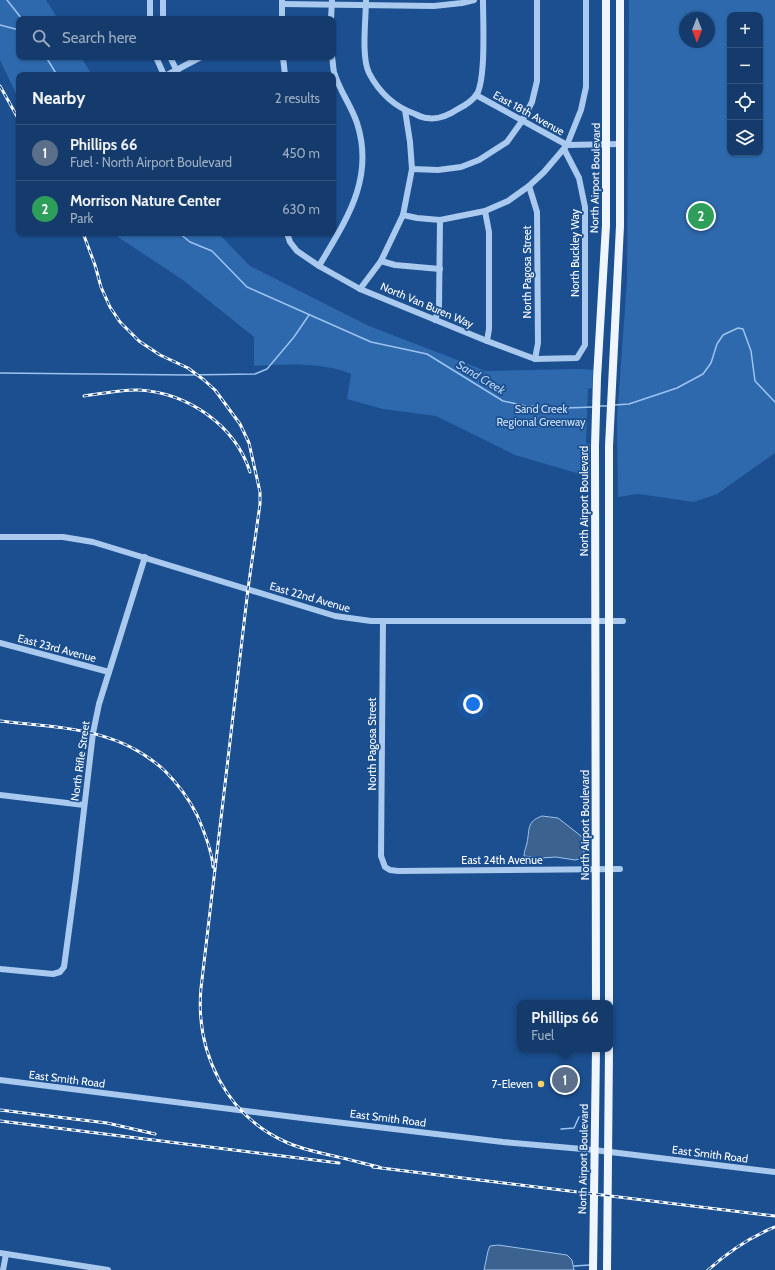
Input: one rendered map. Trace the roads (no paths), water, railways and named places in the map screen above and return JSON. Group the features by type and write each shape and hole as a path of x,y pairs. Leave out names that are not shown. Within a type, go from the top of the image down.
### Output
{"main road":[{"name":"North Airport Boulevard","path":"596,1000 595,446 597,378 606,225 606,0"},
{"path":"609,1000 609,446 620,226 620,0"},
{"name":"North Airport Boulevard","path":"593,1270 596,1052"},
{"path":"607,1270 609,1052"}],"street":[{"path":"150,0 150,16"},
{"path":"163,0 163,16"},
{"path":"282,16 282,2 397,3 434,6 474,0"},
{"path":"366,3 365,57 368,72 378,87 389,99 404,110 427,119 447,116 462,107 476,95 481,84 482,71 483,0"},
{"path":"412,169 438,170 461,167 479,160 507,142 522,121 532,102 537,82 537,0"},
{"path":"403,215 440,220 485,211 508,201 529,186 544,172 566,147 581,110 586,87 586,0"},
{"path":"331,16 332,3"},
{"path":"158,60 164,72"},
{"path":"172,60 178,72 193,60"},
{"path":"283,60 285,72"},
{"path":"332,60 334,72"},
{"path":"319,266 348,217 358,193 362,165 362,144 357,122 336,76"},
{"name":"East 18th Avenue","path":"476,95 566,147 620,144"},
{"path":"360,288 381,261 403,215 412,169 410,142 404,110"},
{"name":"North Buckley Way","path":"566,147 579,178 585,207 585,345 577,358"},
{"name":"North Pagosa Street","path":"529,186 537,212 538,343 535,359"},
{"path":"485,211 489,232 487,341"},
{"path":"435,320 439,308 440,220"},
{"name":"North Van Buren Way","path":"288,236 290,242 298,251 319,266 360,288 435,320 535,359 577,358"},
{"path":"381,261 395,265 440,269"},
{"name":"East 22nd Avenue","path":"0,537 63,537 78,539 145,557 335,616 354,620 623,622"},
{"name":"North Rifle Street","path":"0,969 53,974 60,972 64,967 93,733 98,709 145,557"},
{"name":"North Pagosa Street","path":"383,621 381,856 385,867"},
{"name":"East 23rd Avenue","path":"0,643 109,672"},
{"path":"0,795 84,805"},
{"name":"East 24th Avenue","path":"385,867 390,870 620,870"},
{"name":"East Smith Road","path":"0,1080 503,1142 594,1150 775,1172"},
{"path":"3,1270 3,1253 108,1270"}],"waterway":[{"name":"Sand Creek","path":"7,0 20,16"},
{"path":"0,25 16,29"},
{"name":"Sand Creek","path":"48,60 55,72"},
{"name":"Sand Creek","path":"183,236 190,242 212,251 247,287 371,342 427,354 503,401 526,406 567,408 593,407"},
{"path":"0,373 187,375 255,374 267,369 294,337 309,315"},
{"name":"Sand Creek","path":"614,405 629,404 677,388 703,374 711,363 717,344 723,335 738,328 743,329 751,351 755,381 775,402"},
{"name":"Sand Creek","path":"598,406 609,406"},
{"path":"561,1129 574,1128 579,1117"},
{"path":"574,1266 590,1265"}],"railway":[{"path":"0,86 16,115"},
{"path":"84,236 95,265 101,287 110,307 120,322 139,341 160,355 188,368 204,380 215,390 240,424 249,443 260,492 260,504 248,589 201,988 203,1036 210,1059 219,1080 232,1100 248,1117 267,1132 300,1148 379,1167"},
{"path":"84,396 139,390 157,392 175,397 207,414 221,426 243,455 250,472"},
{"path":"0,721 66,728 87,732 128,746 147,757 170,776 190,803 197,815 207,841 213,867"},
{"path":"0,1110 107,1123 155,1134"},
{"path":"0,1121 339,1163"},
{"path":"373,1167 775,1216"},
{"path":"708,1270 723,1257 757,1235 775,1227"}],"place":[{"name":"Morrison Nature Center","path":"701,216"},
{"name":"Phillips 66","path":"565,1080"},
{"name":"7-Eleven","path":"541,1084"}],"park label":[{"name":"Sand Creek Regional Greenway","path":"541,415"}]}
